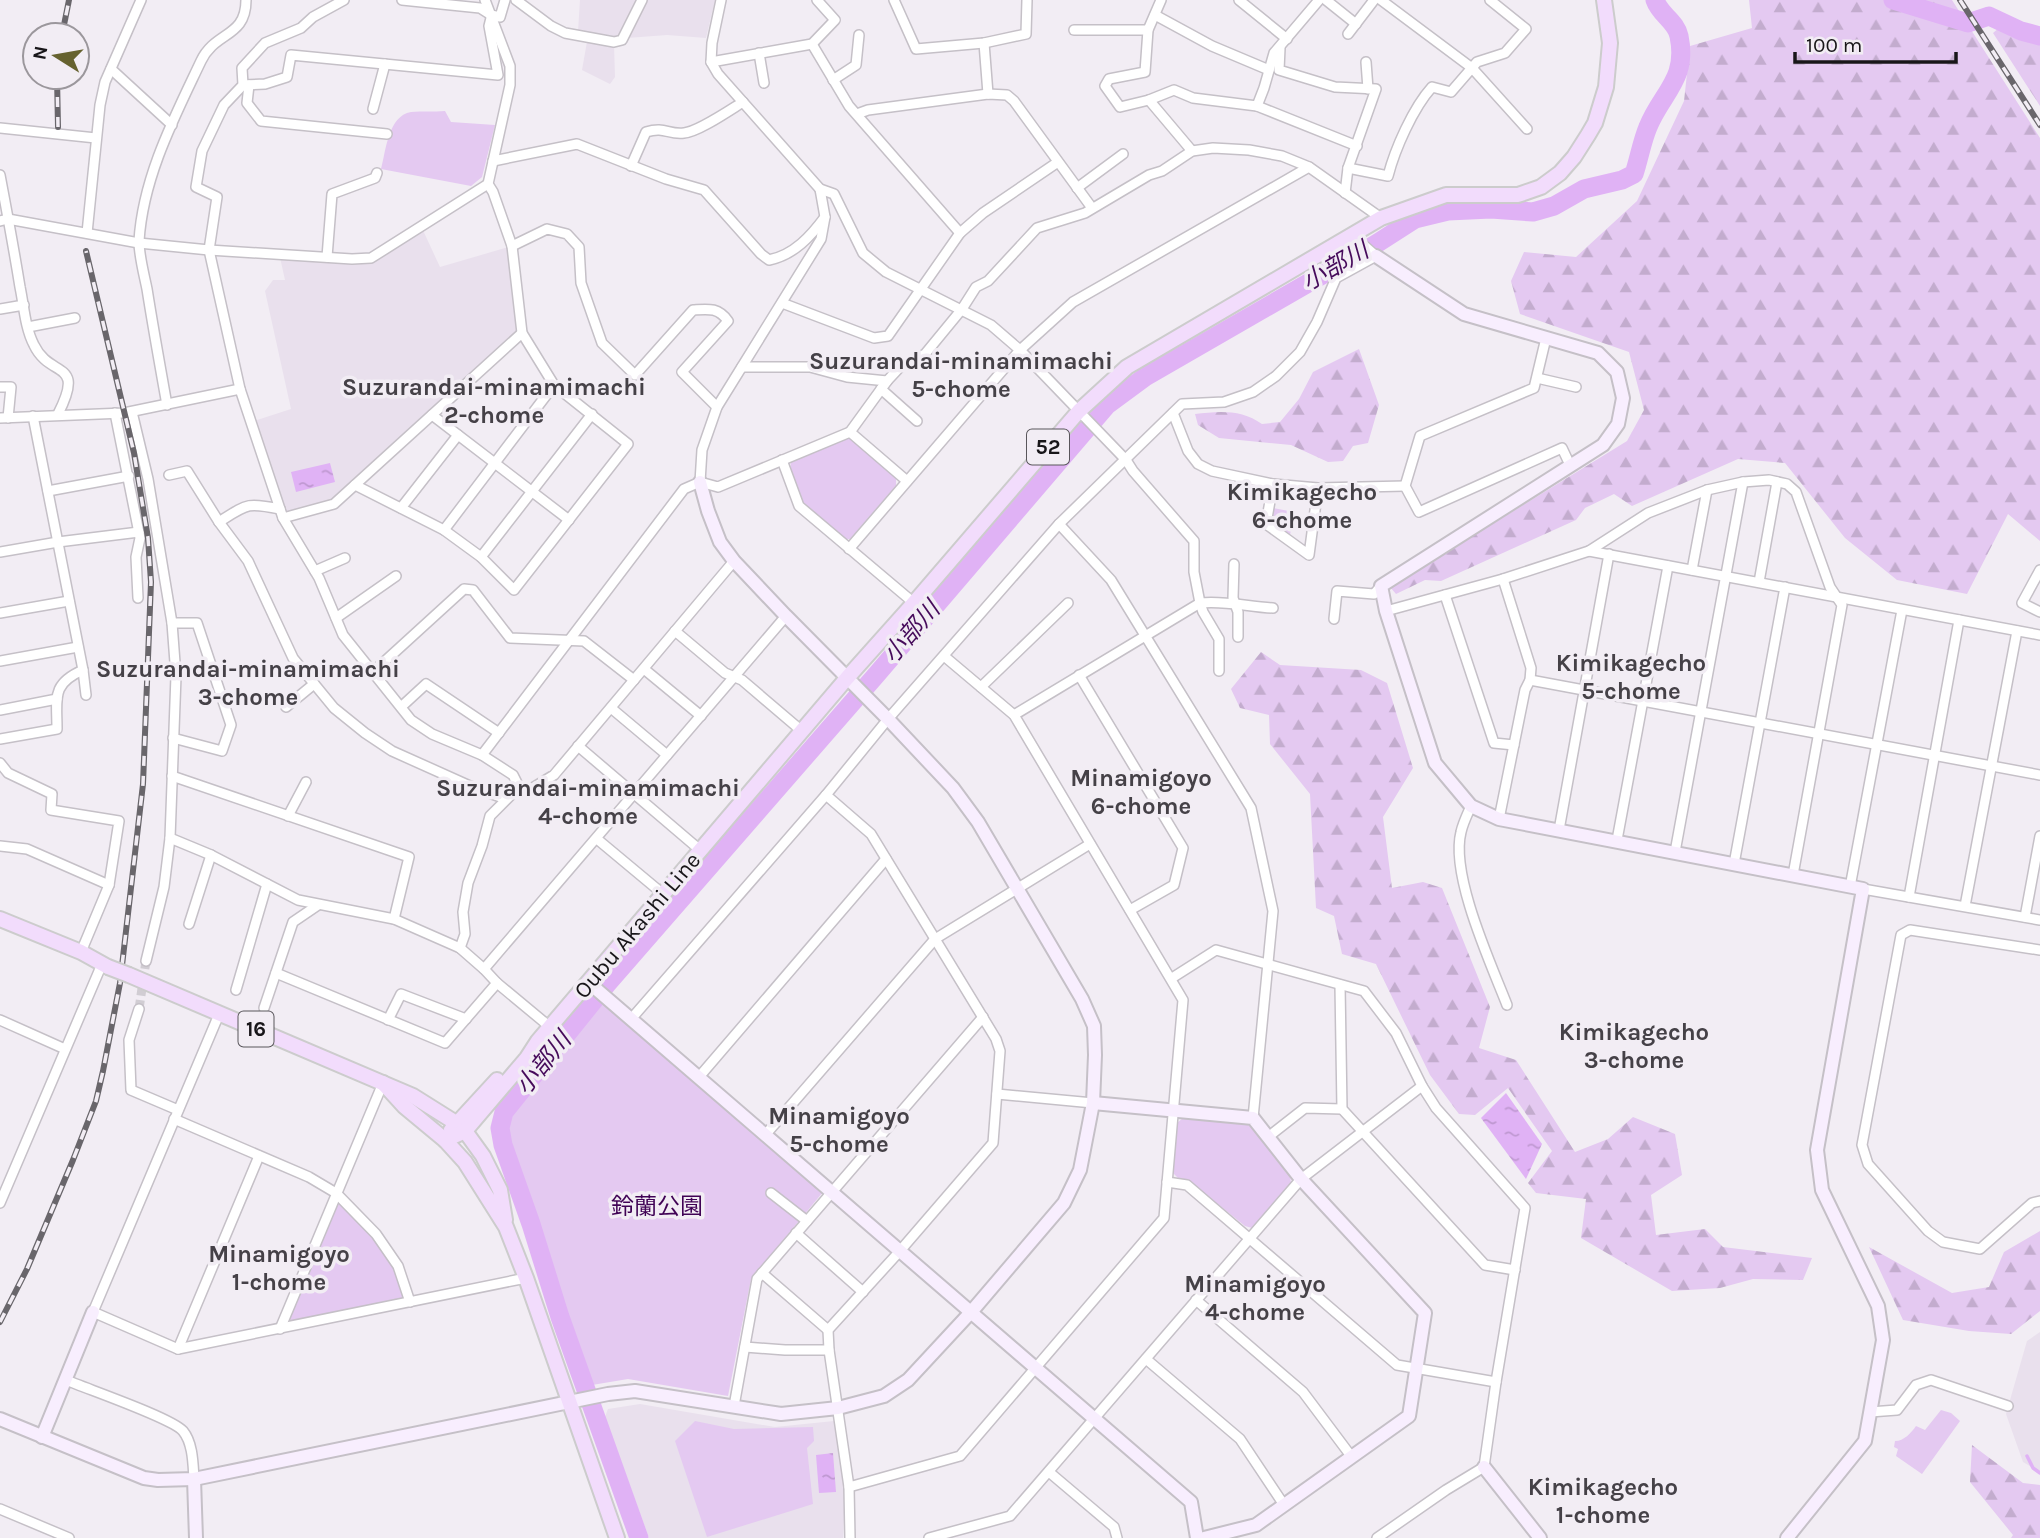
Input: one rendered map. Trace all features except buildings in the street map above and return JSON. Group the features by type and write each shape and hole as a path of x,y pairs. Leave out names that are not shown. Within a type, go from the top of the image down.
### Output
{"main road":[{"name":"Oubu Akashi Line","path":"444,1140 527,1058 538,1041 591,984 700,850 803,732 851,682 915,603 1127,367 1357,239 1381,218 1446,195 1518,195 1541,187 1560,173 1574,157 1595,123 1606,87 1610,43 1604,0"},
{"name":"16","path":"0,919 413,1096 460,1127 483,1156 500,1190 506,1227"},
{"name":"16","path":"383,1083 465,1162 506,1227 575,1401 617,1538"}],"street":[{"path":"87,233 96,138 105,82 141,0"},
{"path":"167,405 139,243 148,184 203,56 213,43 242,23 246,0"},
{"path":"344,0 313,17 301,28 265,43 242,68 247,103 261,121 387,134"},
{"path":"402,0 481,8 500,17 505,0"},
{"path":"355,485 444,530 481,558 514,590 628,444 554,384 522,333 512,246 488,184 510,85 509,66 485,0"},
{"path":"516,0 565,33 614,42 622,40 642,0"},
{"path":"721,0 711,62 718,74 820,189 834,194 863,253 886,272 991,325 1020,350 1126,460 1194,541 1194,572 1200,603 1219,639 1219,671"},
{"path":"711,62 812,44 835,20 817,0"},
{"path":"894,0 916,50 984,43 1026,34 1027,0"},
{"path":"1161,0 1148,30 1145,72 1109,79 1105,86 1120,107 1174,90 1193,98 1257,106 1357,146"},
{"path":"1239,0 1287,39"},
{"path":"1257,106 1274,53 1319,0"},
{"path":"1326,0 1356,24"},
{"path":"1348,34 1374,0"},
{"path":"1381,0 1472,68 1527,129"},
{"path":"1349,168 1388,176 1393,156 1424,97 1433,87 1451,92 1477,62 1504,54 1526,29 1490,0"},
{"path":"491,15 489,26 498,75 291,55 287,77 265,84 246,85 225,105 202,151 196,187 217,197 209,250 240,389 281,513 314,571 344,635 411,720 432,734 482,755 513,775 519,787 526,792 554,775 734,561"},
{"path":"1156,15 1212,46 1269,70"},
{"path":"1074,30 1148,30"},
{"path":"834,80 856,65 859,35"},
{"path":"984,43 988,94"},
{"path":"812,44 857,114 960,233"},
{"path":"1280,48 1279,70 1335,87 1376,89 1349,168 1345,193"},
{"path":"759,53 764,83"},
{"path":"1367,62 1368,89"},
{"path":"373,109 385,64"},
{"path":"111,69 172,125"},
{"path":"857,114 868,110 988,94 1007,95 1092,208"},
{"path":"1149,100 1192,151"},
{"path":"631,166 646,132 657,128 682,134 692,131 743,102"},
{"path":"0,128 96,138"},
{"path":"493,161 577,144 666,179 704,190 769,260 781,257 811,237 825,217"},
{"path":"482,755 684,489 700,482 718,487 850,432 901,366 925,354 962,309 976,287 988,281 1037,228 1085,213 1149,175 1162,171 1192,151 1213,148 1249,150 1282,156 1309,167 1381,218"},
{"path":"1077,188 1123,154"},
{"path":"782,303 874,338 888,336 960,233 983,213 1058,162"},
{"path":"849,549 1020,350 1073,303 1309,167"},
{"path":"327,257 332,194 375,178 376,173"},
{"path":"0,175 4,220 33,344 39,354 65,374 69,384 58,414"},
{"path":"4,220 139,243 209,250 371,258 488,184"},
{"path":"0,1419 144,1478 158,1480 194,1479 608,1394 635,1391 781,1414 838,1408 884,1395 908,1380 972,1311 1064,1203 1080,1170 1093,1102 1096,1055 1094,1026 1082,999 965,804 870,700 734,561 720,542 700,482 702,450 717,407 821,239 825,217 820,189"},
{"path":"512,246 547,229 567,234 579,247 581,283 601,343 635,375 693,310 713,308 722,314 727,321 682,372 717,407"},
{"path":"1335,619 1337,591 1374,594 1381,586 1603,444 1618,424 1623,398 1617,372 1598,353 1464,314 1376,256 1357,239"},
{"path":"632,1018 1059,524 1182,404 1224,402 1253,392 1276,376 1300,352 1317,322 1336,278 1376,256"},
{"path":"0,309 24,305"},
{"path":"28,327 75,318"},
{"path":"219,522 243,506 253,504 281,513 334,504 522,333"},
{"path":"1546,338 1534,388 1420,436 1405,486 1419,512 1562,448 1570,465"},
{"path":"742,367 810,367 884,385 917,421"},
{"path":"1537,378 1576,387"},
{"path":"444,530 554,384"},
{"path":"0,387 11,387 4,418 132,412 240,389"},
{"path":"132,412 148,479 172,623 176,676 170,838 164,887 146,961"},
{"path":"115,413 140,538 136,557 138,598"},
{"path":"1173,413 1188,451 1198,464 1212,471 1273,484 1318,488 1405,486"},
{"path":"481,558 592,414"},
{"path":"432,415 569,520"},
{"path":"33,416 86,695"},
{"path":"850,432 907,481"},
{"path":"401,508 458,435"},
{"path":"782,460 799,506 915,603"},
{"path":"169,475 187,471 219,522 248,561 293,658 334,708 392,751 506,799"},
{"path":"48,491 129,476"},
{"path":"1386,611 1503,579 1589,551 1648,513 1707,490 1743,482 1769,480 1787,484 1796,492 1830,587 1842,605 1793,875"},
{"path":"1675,852 1743,482"},
{"path":"1759,582 1777,482"},
{"path":"1273,484 1266,524 1309,555 1318,488"},
{"path":"1692,570 1707,490"},
{"path":"1059,524 1111,580 1251,808 1273,911 1253,1118 1301,1179 1425,1312 1409,1416 1256,1525 1204,1538"},
{"path":"0,552 139,532"},
{"path":"1589,551 2040,635"},
{"path":"1559,830 1609,554"},
{"path":"314,571 345,558"},
{"path":"1234,564 1233,598 1238,612 1238,637"},
{"path":"1617,840 1668,566"},
{"path":"2040,570 2022,603 2040,612"},
{"path":"336,618 396,576"},
{"path":"1499,819 1531,668 1503,579"},
{"path":"1381,586 1386,611 1435,763 1471,806 1499,819 1856,888 2040,920"},
{"path":"1734,864 1785,587"},
{"path":"373,672 464,589 473,590 510,638 584,641 634,680"},
{"path":"1445,595 1494,743 1514,745"},
{"path":"0,613 69,601"},
{"path":"981,687 1068,603"},
{"path":"1014,715 1200,603 1273,608"},
{"path":"1787,1538 1865,1441 1883,1339 1878,1306 1822,1190 1818,1150 1876,745 1902,610"},
{"path":"484,969 786,616"},
{"path":"1909,897 1959,620"},
{"path":"172,623 197,623 231,725 222,751 173,738"},
{"path":"675,631 725,673 742,680 803,732"},
{"path":"1965,906 2017,631"},
{"path":"0,661 78,647"},
{"path":"849,1487 960,1456 1164,1219 1183,999 1014,715 944,656"},
{"path":"643,669 701,716"},
{"path":"0,739 57,729 59,686 69,676 83,670"},
{"path":"1079,675 1183,848 1174,885 1130,910"},
{"path":"1530,680 2040,775"},
{"path":"286,707 314,684"},
{"path":"401,707 426,684 499,733"},
{"path":"0,710 57,699"},
{"path":"611,708 667,755"},
{"path":"578,746 700,850"},
{"path":"0,763 8,773 52,794 51,810 119,821 109,885 80,952"},
{"path":"172,776 409,857 394,919"},
{"path":"288,816 306,782"},
{"path":"460,948 465,933 463,912 468,883 491,816 519,787"},
{"path":"826,794 871,834 983,1017 1000,1051 993,1143 900,1252 828,1330 849,1487 850,1538"},
{"path":"1471,806 1460,833 1460,871 1482,942 1507,1005"},
{"path":"2025,917 2040,836"},
{"path":"170,838 211,855 298,900 394,919 460,948 550,1027"},
{"path":"597,839 663,894"},
{"path":"765,1134 935,939 1090,844"},
{"path":"0,846 27,849 109,885"},
{"path":"189,924 211,855"},
{"path":"699,1077 886,859"},
{"path":"236,990 267,884"},
{"path":"264,1008 293,922 318,905"},
{"path":"2040,950 1910,930 1901,935 1862,1145 1868,1164 1928,1231 1943,1242 1980,1249 2032,1203 2040,1201"},
{"path":"1172,978 1216,950 1364,992 1396,1033 1436,1108 1525,1208 1484,1467 1540,1538"},
{"path":"0,1203 65,1049 105,965"},
{"path":"276,973 445,1043 497,983"},
{"path":"591,984 1191,1502 1197,1538"},
{"path":"1340,985 1342,1110 1485,1265 1515,1270"},
{"path":"388,1020 401,994 466,1019"},
{"path":"139,1009 129,1040 131,1090 178,1110"},
{"path":"42,1437 220,1013"},
{"path":"734,1406 757,1279 983,1017"},
{"path":"0,1032 2,1021 65,1049"},
{"path":"280,1328 383,1083"},
{"path":"929,1538 1010,1516 1301,1179 1422,1086"},
{"path":"997,1094 1253,1118"},
{"path":"1268,1137 1305,1108 1342,1110"},
{"path":"174,1119 309,1177 337,1193 376,1234 397,1266 410,1302"},
{"path":"178,1349 259,1156"},
{"path":"1167,1182 1187,1185 1397,1365 1496,1382"},
{"path":"771,1194 807,1221"},
{"path":"796,1233 863,1292"},
{"path":"762,1273 828,1330"},
{"path":"93,1312 178,1349 526,1278"},
{"path":"1196,1300 1303,1392 1352,1456"},
{"path":"745,1347 829,1350"},
{"path":"1146,1359 1240,1440 1284,1505"},
{"path":"66,1380 181,1429 189,1442 194,1479 196,1538"},
{"path":"1870,1412 1897,1410 1916,1385 1931,1380 2008,1406"},
{"path":"1377,1538 1484,1467"},
{"path":"1049,1472 1114,1527 1117,1538"},
{"path":"0,1508 69,1538"}],"shaded area":[{"path":"580,0 638,0 620,35 614,38 578,32"},
{"path":"645,0 715,0 706,38 667,35 627,38"},
{"path":"587,42 614,46 615,77 610,84 582,70"},
{"path":"421,226 440,267 512,246 522,333 334,504 283,518 251,422 291,409 265,291 273,280 285,280 279,253 371,258"},
{"path":"2040,1332 2040,1472 2023,1462 2006,1414 2027,1341"},
{"path":"640,1404 775,1427 834,1421 845,1489 843,1538 649,1538 605,1417 608,1409"}],"green space":[{"path":"1749,0 1952,0 2040,138 2040,541 2008,514 1967,594 1897,580 1845,538 1785,463 1738,459 1632,506 1614,494 1585,508 1576,520 1441,581 1425,580 1396,594 1390,587 1627,441 1644,410 1629,352 1520,314 1511,281 1524,252 1576,257 1637,201 1684,101 1690,46 1752,28"},
{"path":"2000,27 2010,36 2040,42 2040,106 1993,33"},
{"path":"445,111 451,122 495,125 482,177 471,186 381,169 389,135 397,120 411,112"},
{"path":"1359,349 1379,405 1368,443 1353,446 1343,461 1328,462 1291,445 1219,438 1198,425 1195,414 1212,412 1238,413 1262,424 1280,422 1299,399 1313,372"},
{"path":"845,438 853,439 896,475 896,486 850,539 843,539 801,501 790,469 791,462"},
{"path":"1273,508 1294,512 1290,535 1274,526 1270,520"},
{"path":"1261,652 1280,665 1361,670 1387,683 1413,768 1383,817 1392,888 1423,882 1442,888 1490,1007 1479,1048 1516,1060 1575,1152 1608,1139 1633,1117 1675,1134 1682,1175 1651,1195 1656,1235 1705,1229 1723,1247 1812,1258 1803,1280 1753,1279 1720,1288 1672,1291 1581,1238 1586,1199 1536,1193 1528,1183 1552,1151 1508,1088 1475,1115 1459,1114 1430,1075 1376,964 1342,954 1334,916 1316,908 1310,794 1270,744 1269,715 1240,708 1231,689"},
{"name":"鈴蘭公園","path":"600,1002 823,1192 751,1279 728,1396 628,1379 592,1385 565,1316 536,1219 507,1144 504,1128 509,1113"},
{"path":"1183,1118 1251,1125 1290,1175 1291,1183 1252,1228 1245,1226 1189,1181 1179,1179 1171,1171 1177,1123"},
{"path":"336,1193 398,1266 410,1302 280,1329"},
{"path":"2040,1231 2040,1311 2011,1334 1969,1331 1903,1320 1869,1247 1952,1293 1989,1287 2004,1252"},
{"path":"1941,1410 1951,1413 1960,1421 1922,1474 1896,1456 1898,1449 1894,1447 1895,1441 1910,1434 1916,1426 1925,1430"},
{"path":"695,1421 734,1429 813,1427 814,1441 807,1448 813,1504 707,1537 675,1441"},
{"path":"1972,1445 2023,1483 2040,1485 2040,1538 2011,1538 2013,1535 1970,1482"}],"water":[{"path":"330,463 335,482 296,492 291,472"},
{"path":"1506,1093 1542,1144 1526,1179 1481,1118"},
{"path":"833,1453 836,1492 819,1493 816,1455"}],"waterway":[{"name":"小部川","path":"639,1538 560,1317 503,1145 500,1128 504,1112 607,984 1107,405 1145,377 1415,219 1448,211 1491,209 1533,212 1554,206 1584,189 1622,180 1634,174 1648,127 1672,85 1680,64 1679,36 1655,0"},
{"path":"1893,0 1968,23 1989,16 2021,31 2040,36"},
{"path":"2027,1456 2033,1468 2040,1473"}],"tunnel":[{"path":"139,1009 146,961"}],"railway":[{"path":"65,21 69,0"},
{"path":"1960,0 2040,125"},
{"path":"57,91 58,127"},
{"path":"0,1322 27,1269 96,1101 120,983 143,784 151,582 148,538 134,453 86,251"}],"district":[{"name":"Suzurandai-minamimachi 5-chome","path":"961,375"},
{"name":"Suzurandai-minamimachi 2-chome","path":"494,401"},
{"name":"Kimikagecho 6-chome","path":"1302,506"},
{"name":"Kimikagecho 5-chome","path":"1631,677"},
{"name":"Suzurandai-minamimachi 3-chome","path":"248,683"},
{"name":"Minamigoyo 6-chome","path":"1141,792"},
{"name":"Suzurandai-minamimachi 4-chome","path":"588,802"},
{"name":"Kimikagecho 3-chome","path":"1634,1046"},
{"name":"Minamigoyo 5-chome","path":"839,1130"},
{"name":"Minamigoyo 1-chome","path":"279,1268"},
{"name":"Minamigoyo 4-chome","path":"1255,1298"},
{"name":"Kimikagecho 1-chome","path":"1603,1501"}]}
